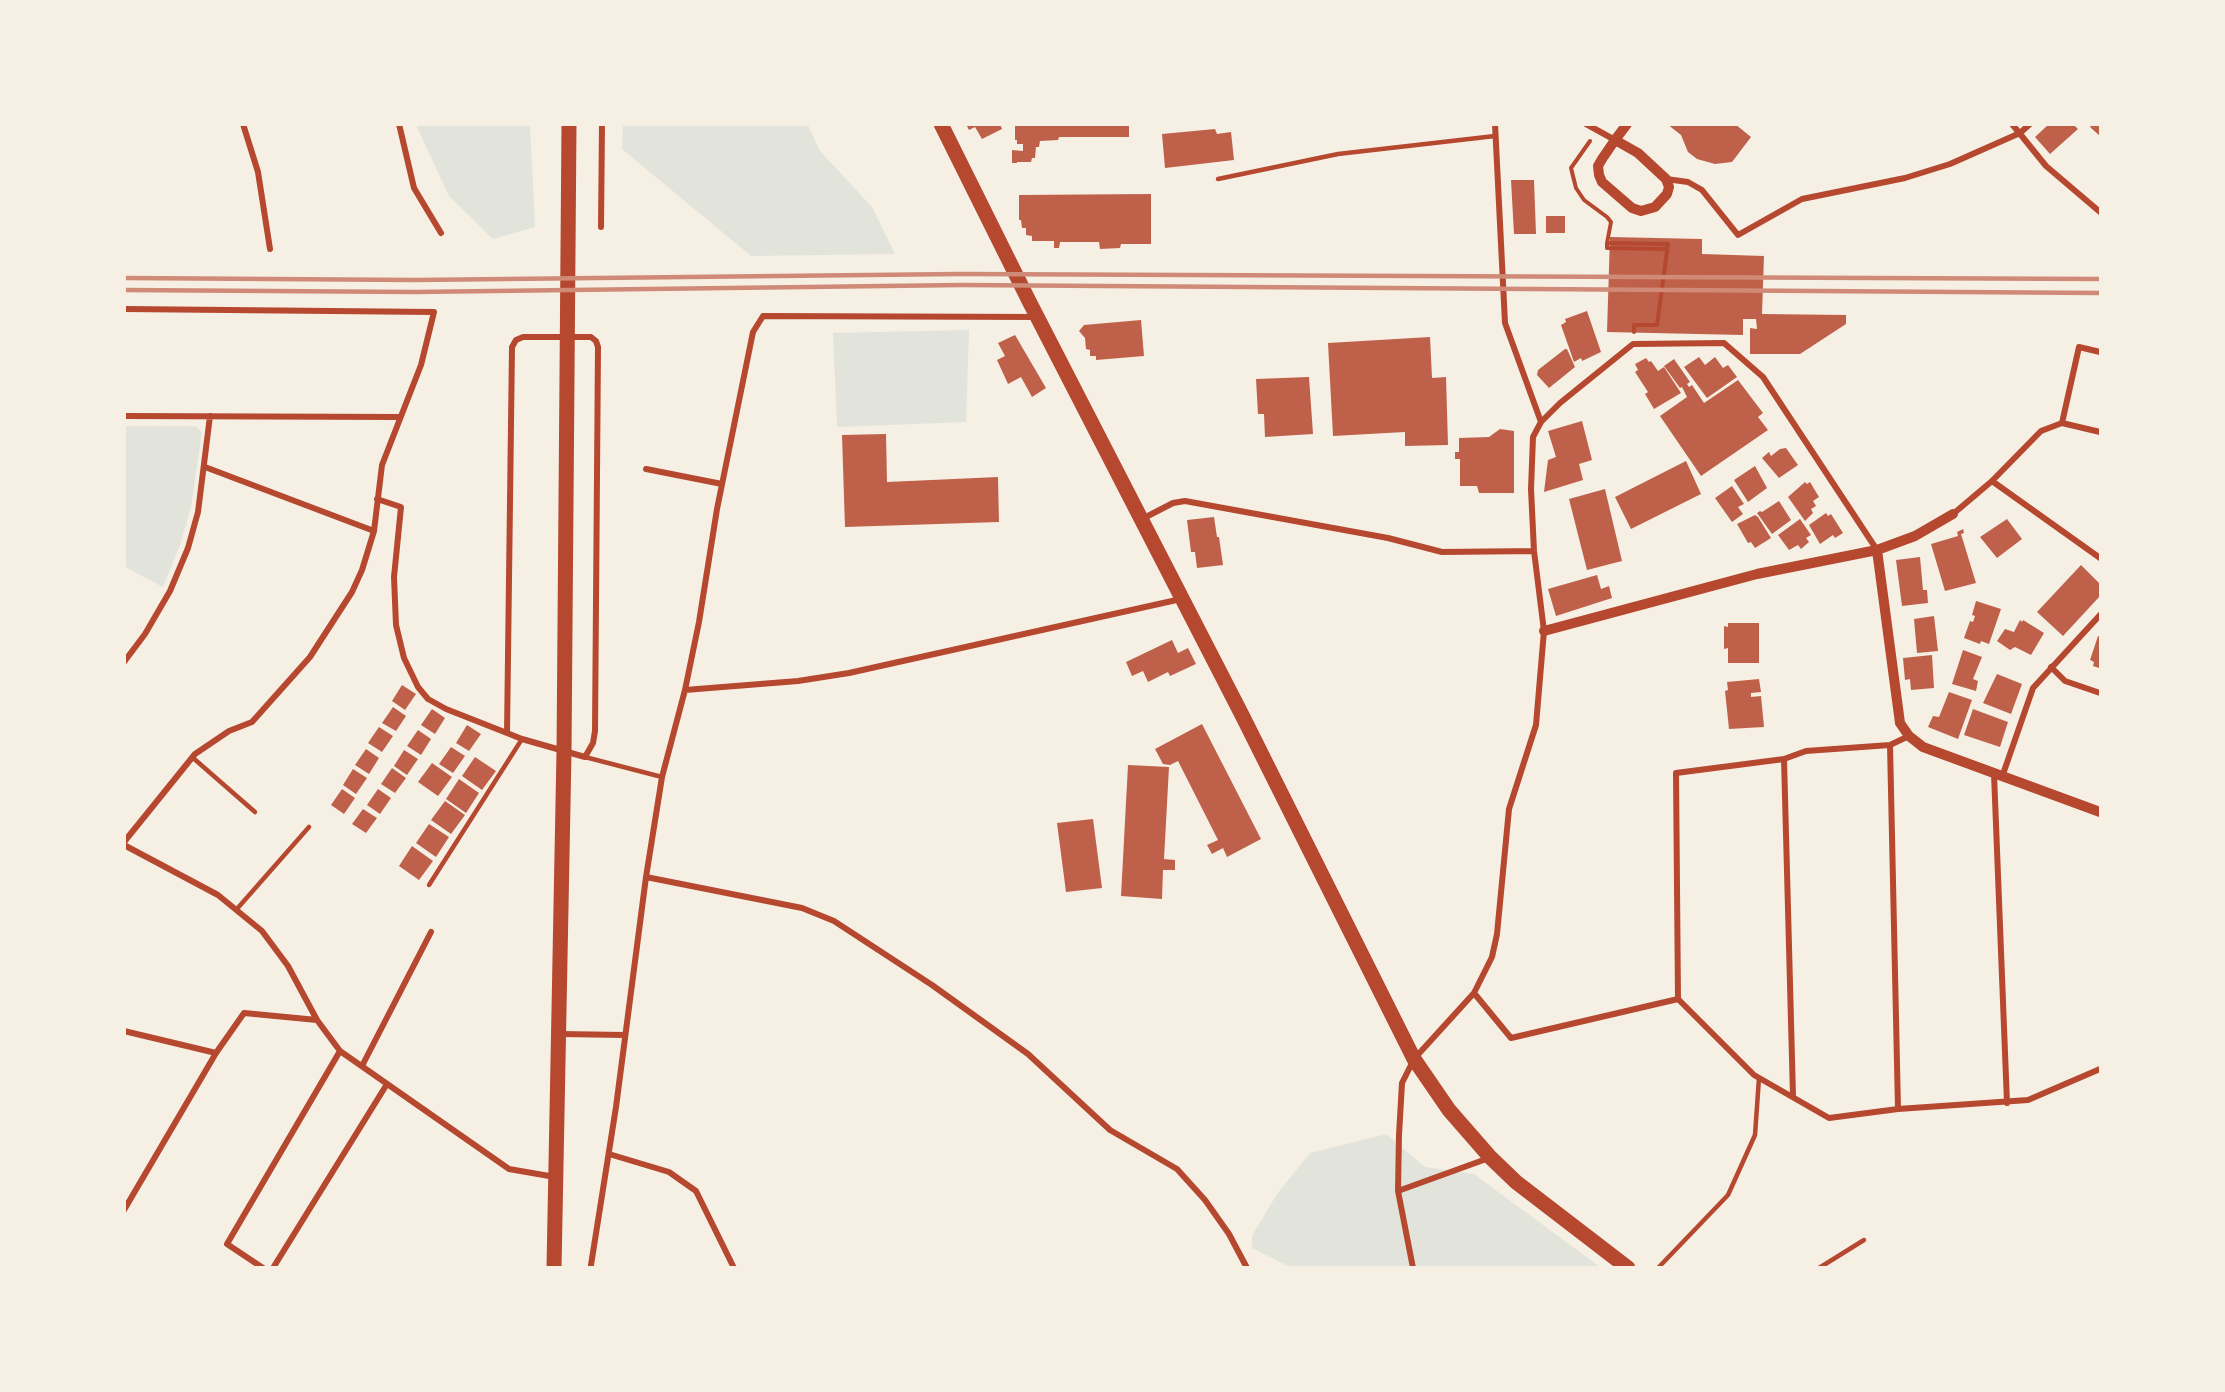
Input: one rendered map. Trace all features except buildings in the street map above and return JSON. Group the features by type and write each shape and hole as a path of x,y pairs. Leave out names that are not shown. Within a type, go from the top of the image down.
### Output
{"main road":[{"path":"554,1268 564,752 569,124"},
{"path":"941,124 1414,1059 1449,1110 1490,1157 1516,1182 1628,1268"}],"street":[{"path":"243,124 258,172 270,249"},
{"path":"399,124 414,188 441,233"},
{"path":"601,227 602,124"},
{"path":"1496,124 1505,322 1541,422"},
{"path":"1586,124 1615,140 1638,153 1666,179 1668,186 1666,194 1655,207 1641,212 1632,208 1602,182 1599,175 1598,166 1615,140 1627,124"},
{"path":"2012,124 2046,166 2100,212"},
{"path":"1666,179 1688,182 1702,190 1738,235 1802,199 1905,178 1950,164 2020,133 2030,124"},
{"path":"124,309 434,312 421,365 382,465 374,531 362,570 352,592 310,657 252,722 229,731 192,758 124,844 218,895 262,931 288,966 317,1020 340,1051 509,1169 555,1177"},
{"path":"591,1265 609,1154 646,877 662,777 685,690 722,484 753,332 763,316 1038,317"},
{"path":"377,499 401,507 394,577 396,625 404,658 418,687 428,699 446,709 522,739 585,757 593,743 595,731 598,346 596,341 591,337 523,337 516,340 512,347 507,733"},
{"path":"1413,1268 1398,1191 1402,1083 1414,1059 1474,993 1492,957 1497,934 1509,809 1536,724 1544,631 1534,551 1531,489 1533,437 1541,422 1560,404 1633,344 1724,343 1763,377 1877,550 1900,723 1909,736 1923,747 2100,812"},
{"path":"2062,423 2079,347 2100,352"},
{"path":"124,416 399,417"},
{"path":"124,662 145,634 180,569 198,512 210,416"},
{"path":"1544,631 1756,574 1877,550 1915,536 1953,514 1992,481 2041,431 2062,423 2100,432"},
{"path":"205,467 374,531"},
{"path":"646,469 722,484"},
{"path":"1992,481 2100,558"},
{"path":"1142,519 1173,503 1185,501 1388,538 1442,552 1534,551"},
{"path":"685,690 798,681 849,673 1182,599"},
{"path":"2007,1103 1998,775 2033,688 2100,615"},
{"path":"2051,668 2065,681 2100,693"},
{"path":"1909,736 1890,745 1806,751 1784,759 1676,773 1678,999 1754,1075 1828,1118 2028,1100 2100,1069"},
{"path":"1890,745 1898,1110"},
{"path":"1784,759 1793,1096"},
{"path":"646,877 802,909 834,921 932,985 1028,1054 1110,1130 1177,1170 1205,1200 1229,1234 1247,1268"},
{"path":"362,1066 431,932"},
{"path":"1474,993 1511,1038 1678,999"},
{"path":"124,1210 216,1053 244,1013 317,1020"},
{"path":"124,1031 216,1053"},
{"path":"560,1035 625,1035"},
{"path":"262,1268 227,1244 340,1051"},
{"path":"273,1268 387,1084"},
{"path":"609,1154 669,1172 696,1191 734,1268"},
{"path":"1398,1191 1490,1157"}],"lane":[{"path":"1218,179 1338,154 1495,136"},
{"path":"429,885 522,739"},
{"path":"585,757 662,777"},
{"path":"192,758 255,812"},
{"path":"236,910 309,827"},
{"path":"1658,1268 1728,1195 1755,1135 1759,1078"},
{"path":"1819,1268 1864,1240"}],"path":[{"path":"1608,243 1607,248 1668,246 1657,325 1634,325"},
{"path":"1662,283 1668,284"}],"shaded area":[{"path":"416,125 530,125 535,227 493,239 449,196"},
{"path":"623,125 808,125 820,151 872,207 895,254 751,256 622,149"},
{"path":"969,330 966,422 837,427 833,333"},
{"path":"124,426 195,426 202,432 191,507 180,545 163,587 125,567"},
{"path":"1386,1134 1425,1167 1474,1174 1600,1267 1290,1267 1252,1248 1252,1236 1277,1194 1310,1153"}],"railway":[{"path":"124,278 415,280 959,274 2100,279"},
{"path":"124,290 415,292 962,285 2100,293"}]}
